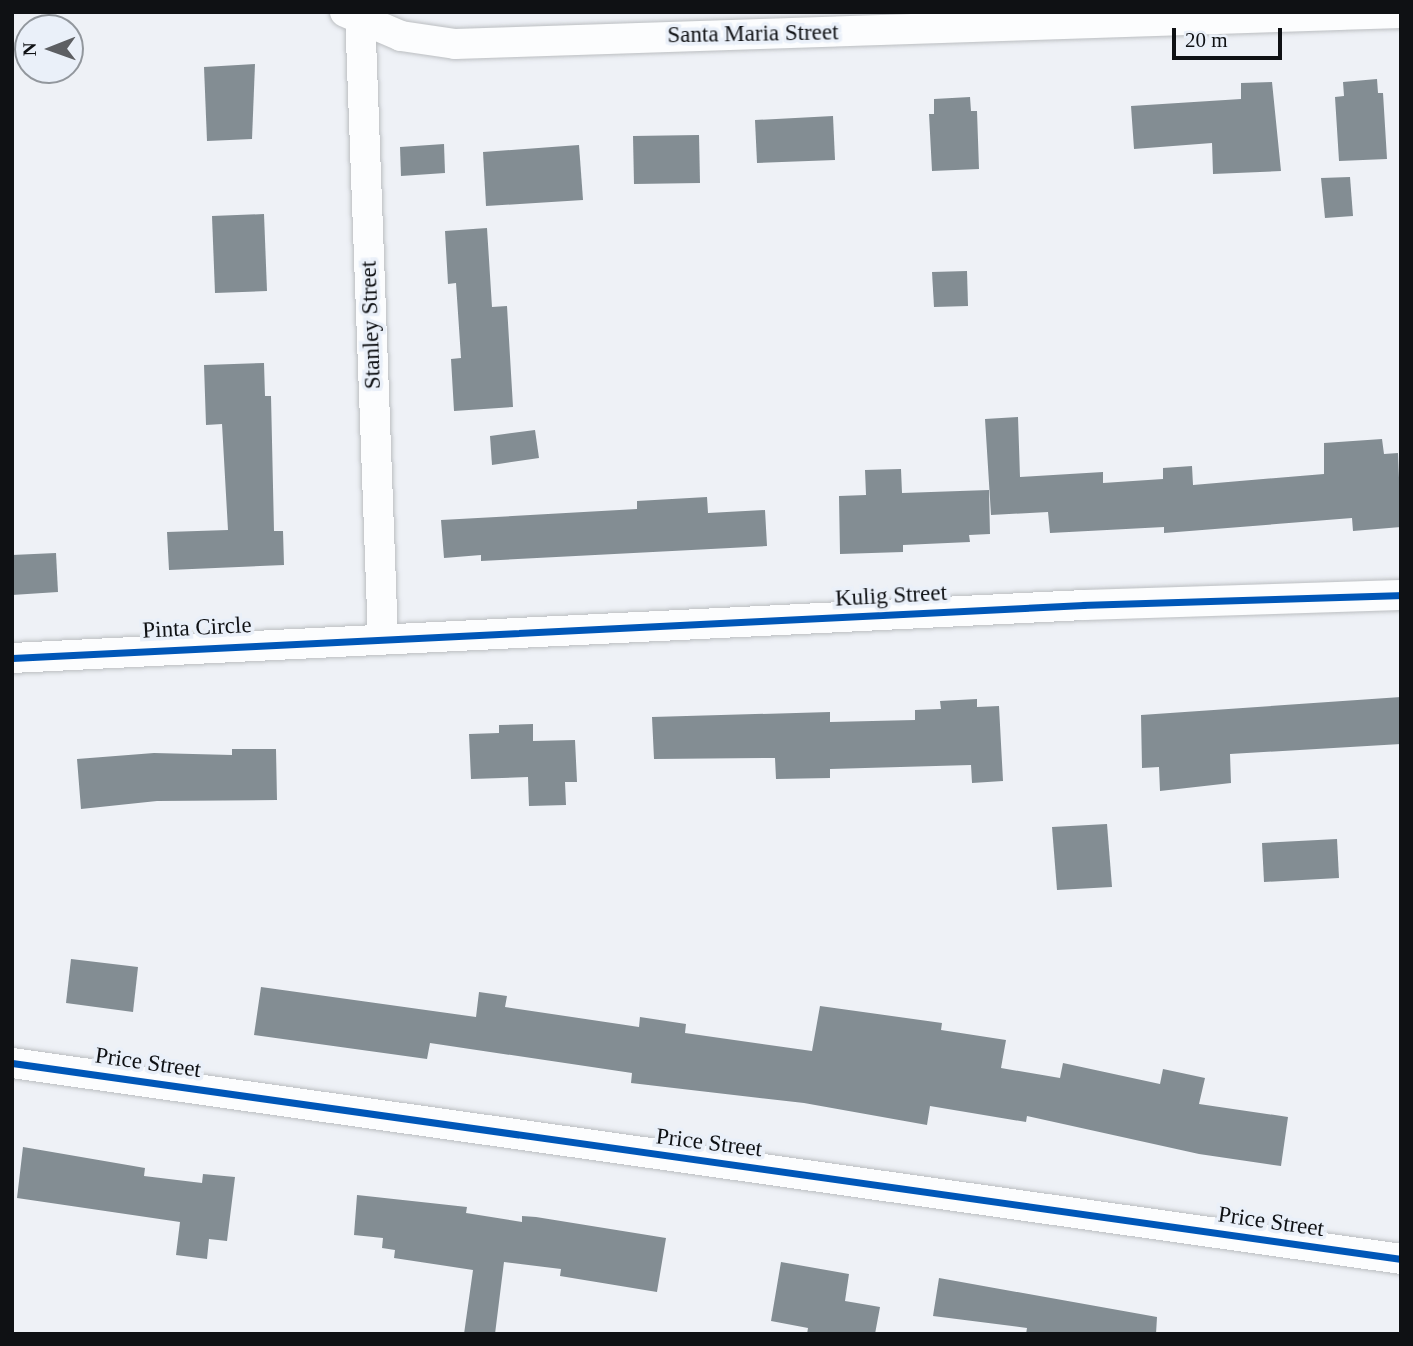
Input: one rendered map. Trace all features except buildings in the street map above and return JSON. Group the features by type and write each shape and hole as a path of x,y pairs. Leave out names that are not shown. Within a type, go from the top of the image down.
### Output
{"street":[{"name":"Santa Maria Street","path":"356,14 401,36 455,44 1401,13"},
{"name":"Stanley Street","path":"356,14 383,638"},
{"name":"Kulig Street","path":"383,638 1401,594"},
{"name":"Pinta Circle","path":"12,658 383,638"},
{"name":"Price Street","path":"12,1063 1401,1259"}],"cycle path":[{"path":"12,658 1084,605 1401,595"},
{"path":"12,1063 1401,1259"}]}
